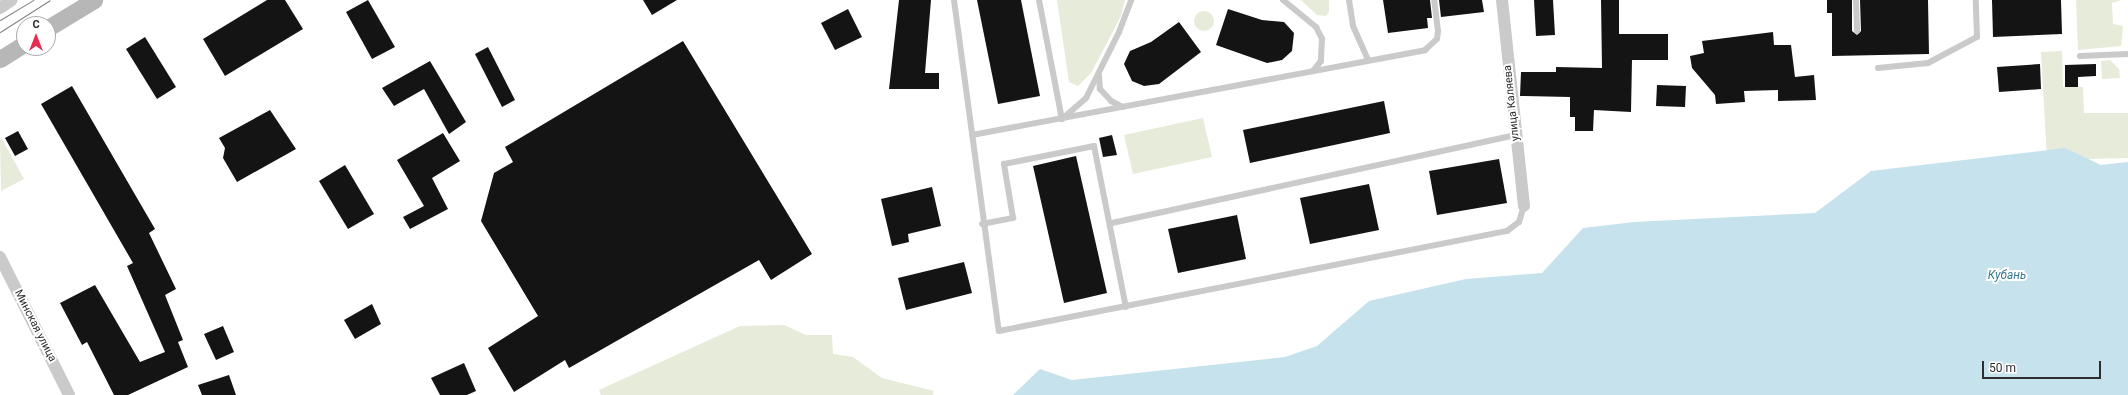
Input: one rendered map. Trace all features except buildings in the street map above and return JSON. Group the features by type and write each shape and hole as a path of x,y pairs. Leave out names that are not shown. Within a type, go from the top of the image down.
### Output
{"main road":[{"path":"56,23 94,0"},
{"path":"0,59 16,49"}],"street":[{"path":"0,8 12,0"},
{"name":"улица Каляева","path":"1502,0 1515,135 1524,206"},
{"name":"Минская улица","path":"0,256 69,395"}],"lane":[{"path":"954,0 982,224 999,331 1507,231 1520,222 1524,206"},
{"path":"1039,0 1062,119"},
{"path":"1062,119 1086,98 1099,76 1131,0"},
{"path":"1284,0 1316,27 1322,38 1321,61 1314,71"},
{"path":"1349,0 1353,26 1367,58"},
{"path":"972,135 1314,71 1367,58 1425,50 1437,39 1438,31 1434,0"},
{"path":"1856,0 1857,31"},
{"path":"1878,68 1928,63 1977,38 1976,0"},
{"path":"2080,56 2128,54"},
{"path":"1099,76 1100,90 1111,101 1123,107"},
{"path":"1112,223 1515,135"},
{"path":"982,224 1013,218 1004,164 1094,146 1112,223 1126,307"}],"green space":[{"path":"1057,0 1125,0 1121,16 1091,73 1078,86 1069,82"},
{"path":"1301,0 1329,0 1329,12 1326,16 1317,15"},
{"path":"2076,0 2122,0 2112,3 2113,24 2123,26 2121,46 2078,50"},
{"path":"1204,11 1211,14 1214,21 1211,28 1204,31 1197,28 1194,21 1197,14"},
{"path":"2062,51 2063,87 2083,87 2084,113 2128,113 2128,158 2047,160 2041,52"},
{"path":"2110,60 2119,69 2120,78 2102,79 2101,61"},
{"path":"1203,118 1212,157 1133,174 1124,135"},
{"path":"2,139 24,179 1,191 0,140"},
{"path":"784,325 806,335 832,335 833,354 853,357 882,378 934,391 933,395 601,395 599,390 740,326"}],"water":[{"name":"Кубань","path":"2065,148 2101,165 2128,162 2128,395 1013,395 1040,369 1072,380 1285,357 1317,346 1369,301 1466,279 1542,273 1583,228 1634,222 1815,213 1871,171"}],"tram line":[{"path":"0,20 33,0"},
{"path":"0,32 50,0"}]}
